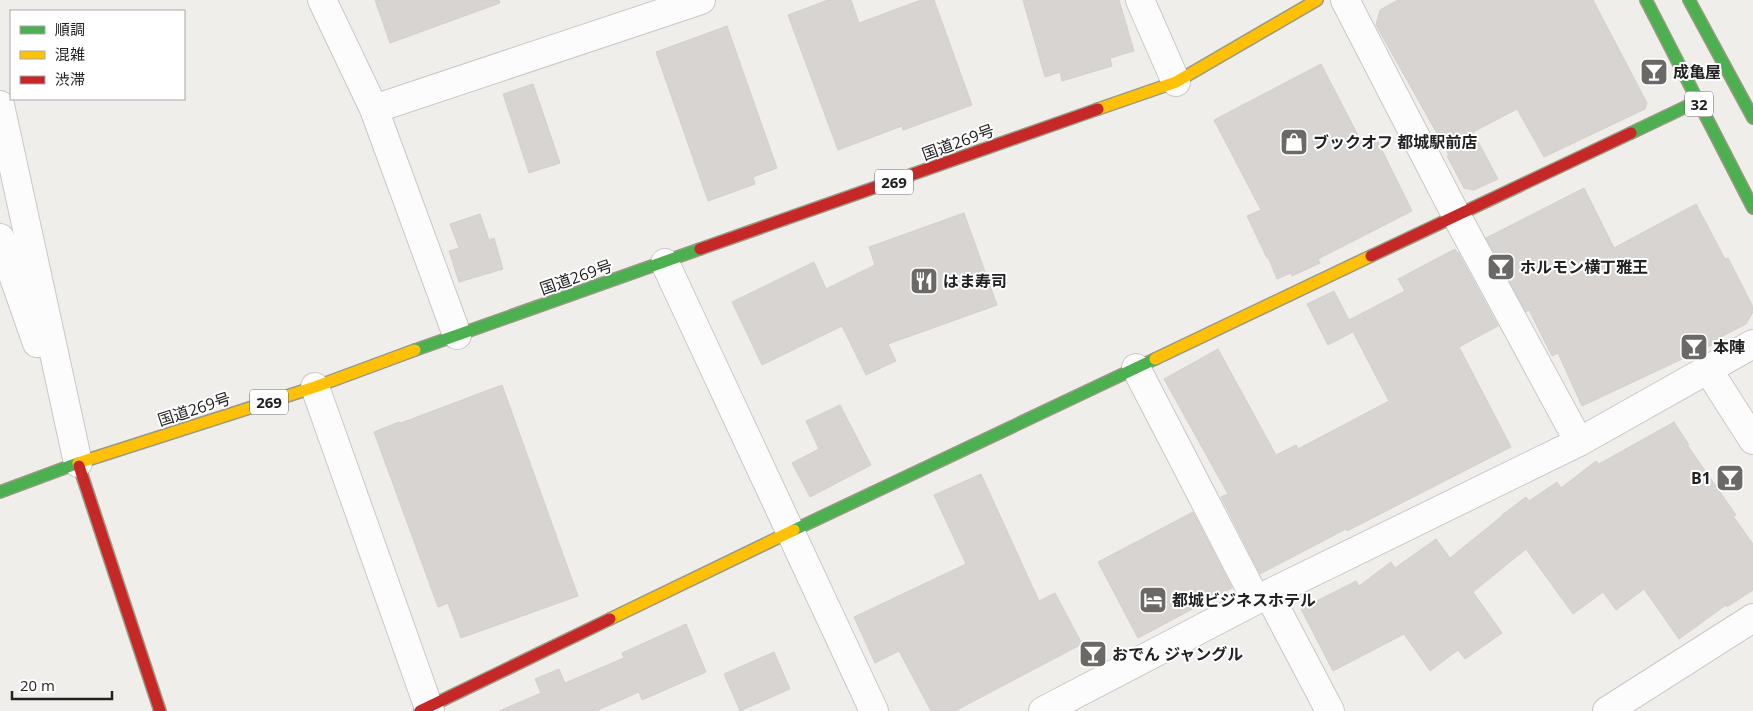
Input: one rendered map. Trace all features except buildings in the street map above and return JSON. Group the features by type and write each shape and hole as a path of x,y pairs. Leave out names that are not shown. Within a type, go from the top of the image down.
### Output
{"main road":[{"name":"国道269号","path":"0,492 78,463 315,387 457,335 1176,82 1317,0"},
{"name":"32","path":"1646,0 1753,208"},
{"name":"32","path":"1689,0 1753,118"},
{"path":"426,710 790,532 1698,101"},
{"path":"78,463 160,711"}],"street":[{"path":"322,0 374,109 457,335"},
{"path":"374,109 701,0"},
{"path":"1140,0 1176,82"},
{"path":"1345,0 1456,215 1580,442"},
{"path":"0,105 78,463"},
{"path":"0,238 78,463"},
{"path":"664,263 874,711"},
{"path":"1043,711 1262,597 1580,442 1707,368 1753,344"},
{"path":"1136,368 1262,597 1330,711"},
{"path":"1707,368 1753,440"},
{"path":"315,387 426,710"},
{"path":"1607,711 1753,618"}],"traffic: fast":[{"path":"1646,0 1753,208"},
{"path":"1689,0 1753,118"},
{"path":"1631,133 1698,101"},
{"path":"415,350 700,249"},
{"path":"794,530 1155,359"},
{"path":"0,492 78,463"}],"traffic: slow":[{"path":"1098,109 1176,82 1317,0"},
{"path":"1155,359 1371,256"},
{"path":"79,466 78,463 315,387 415,350"},
{"path":"610,619 794,530"}],"traffic: jam":[{"path":"700,249 1098,109"},
{"path":"1371,256 1631,133"},
{"path":"79,466 160,711"},
{"path":"420,711 610,619"}],"place":[{"name":"成亀屋","path":"1654,72"},
{"name":"ブックオフ 都城駅前店","path":"1294,142"},
{"name":"ホルモン横丁雅王","path":"1501,267"},
{"name":"はま寿司","path":"924,281"},
{"name":"本陣","path":"1694,347"},
{"name":"B1","path":"1730,478"},
{"name":"都城ビジネスホテル","path":"1153,600"},
{"name":"おでん ジャングル","path":"1093,654"}]}
